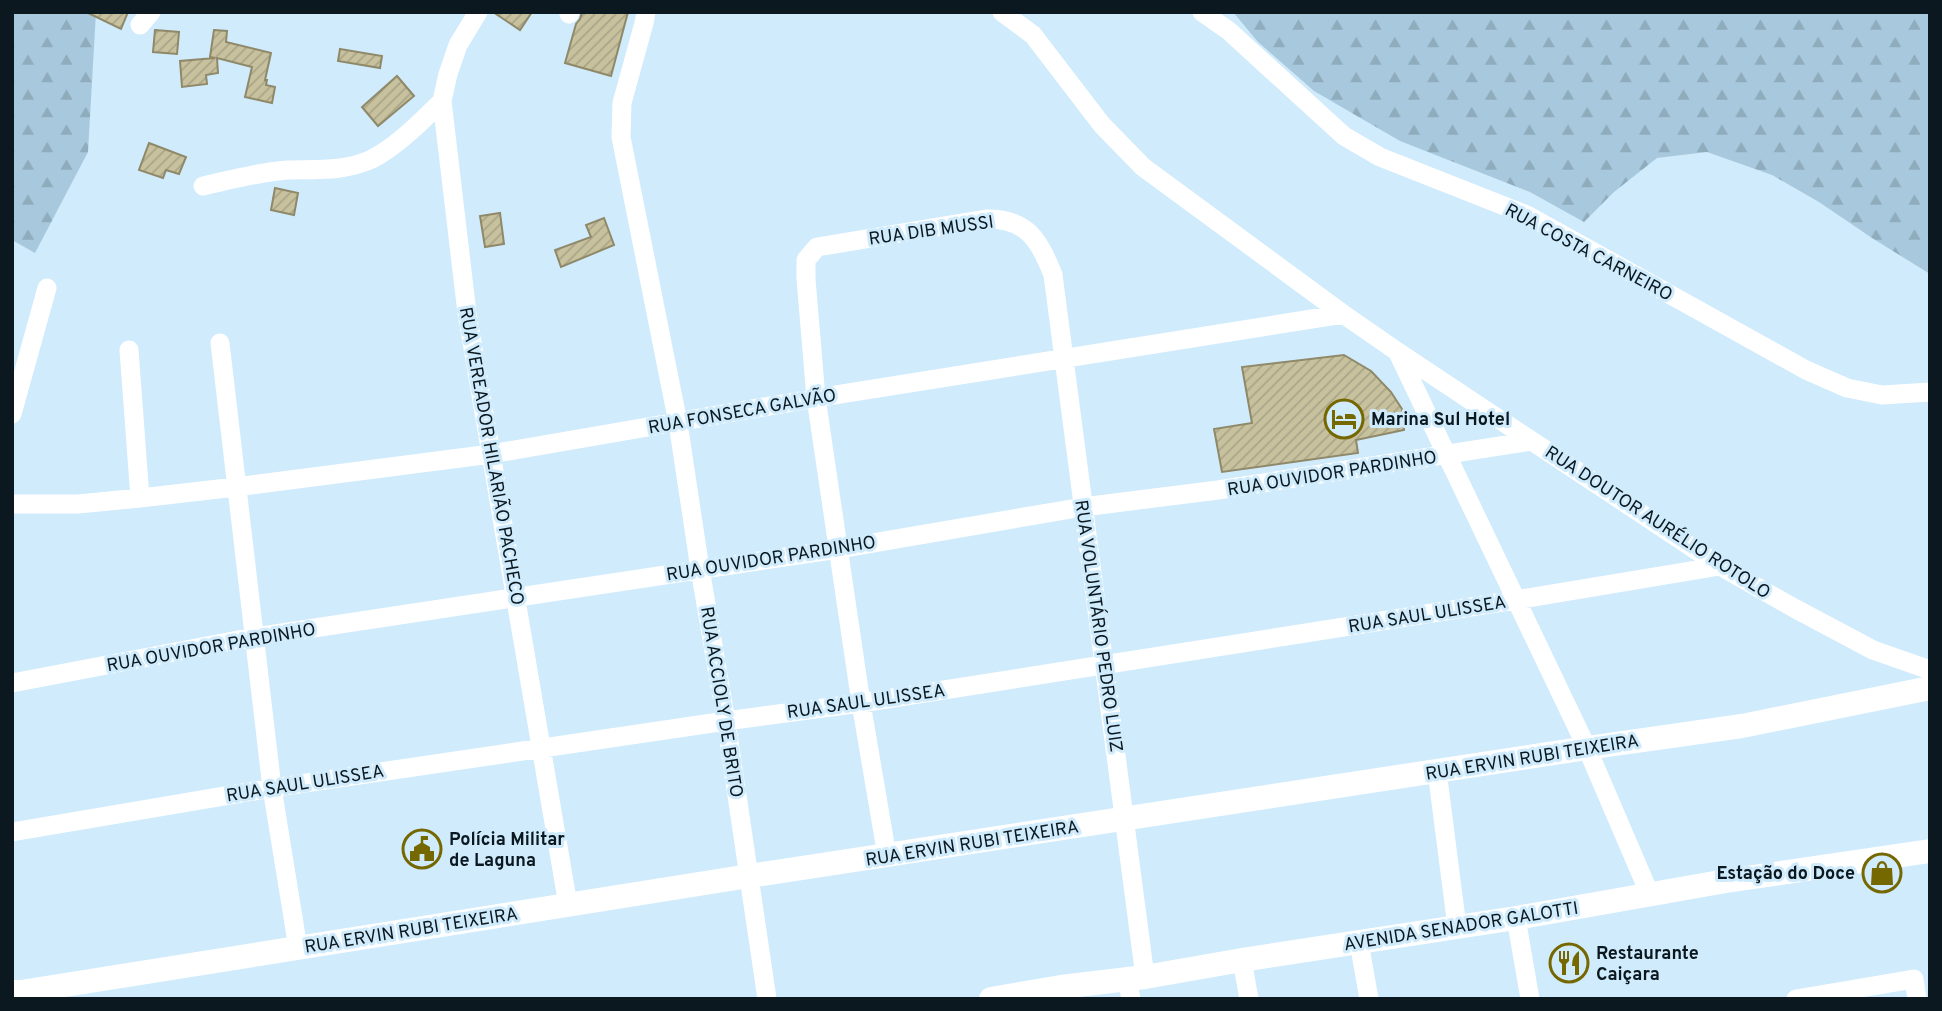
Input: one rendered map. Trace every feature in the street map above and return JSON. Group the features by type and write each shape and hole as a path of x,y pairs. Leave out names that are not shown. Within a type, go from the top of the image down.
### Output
{"main road":[{"name":"RUA ERVIN RUBI TEIXEIRA","path":"12,992 749,876 1742,726 1930,688"},
{"name":"AVENIDA SENADOR GALOTTI","path":"992,999 1061,987 1135,985 1242,960 1457,928 1726,881 1930,851"}],"street":[{"name":"RUA VEREADOR HILARIÃO PACHECO","path":"478,12 458,45 442,101 467,313 568,905"},
{"name":"RUA ACCIOLY DE BRITO","path":"646,12 622,103 621,136 678,423 767,999"},
{"name":"RUA DOUTOR AURÉLIO ROTOLO","path":"1002,12 1032,36 1102,125 1143,167 1343,314 1720,566 1873,650 1930,670"},
{"name":"RUA COSTA CARNEIRO","path":"1202,12 1228,31 1344,136 1380,157 1527,215 1806,370 1847,388 1882,395 1930,392"},
{"path":"203,186 286,170 317,171 347,167 373,158 420,124 442,101"},
{"name":"RUA DIB MUSSI","path":"816,398 806,260 817,247 985,219 1000,219 1015,223 1032,234 1044,251 1054,275"},
{"name":"RUA VOLUNTÁRIO PEDRO LUIZ","path":"1054,275 1125,819 1135,985"},
{"path":"12,414 20,354 47,288"},
{"name":"RUA FONSECA GALVÃO","path":"12,504 78,504 139,498 491,454 816,398 1343,314"},
{"path":"220,343 272,788 298,948"},
{"path":"129,350 139,498"},
{"path":"1398,352 1587,748 1650,895"},
{"path":"816,398 861,703 887,856"},
{"name":"RUA OUVIDOR PARDINHO","path":"12,683 254,637 838,549 1083,507 1218,490 1531,441"},
{"name":"RUA SAUL ULISSEA","path":"12,832 272,788 726,720 861,703 1720,566"},
{"path":"1437,771 1457,928"},
{"path":"1517,918 1530,999"},
{"path":"1359,942 1369,999"},
{"path":"1242,960 1249,999"},
{"path":"1796,999 1915,989"}],"green space":[{"path":"12,12 96,12 88,152 35,253 12,240"},
{"path":"1233,12 1930,12 1930,274 1772,175 1707,152 1657,158 1614,192 1584,222 1530,192 1400,141 1314,91 1258,42"}],"building":[{"path":"86,12 128,12 121,29"},
{"path":"493,12 532,12 520,30"},
{"path":"582,12 628,12 611,76 565,63"},
{"path":"155,30 179,32 177,54 153,52"},
{"path":"214,30 227,31 226,42 271,53 265,80 266,85 275,87 272,103 245,97 252,67 217,58 218,73 206,75 207,84 182,87 180,61 215,58 210,57"},
{"path":"340,49 382,56 380,68 338,61"},
{"path":"397,76 414,96 378,126 362,107"},
{"path":"149,143 186,157 179,174 166,170 163,178 139,170"},
{"path":"275,188 298,193 294,215 271,210"},
{"path":"500,213 504,244 485,247 480,216"},
{"path":"604,218 614,245 561,267 555,250 591,237 586,225"},
{"name":"Marina Sul Hotel","path":"1344,355 1371,371 1391,392 1402,409 1404,430 1356,440 1358,453 1222,472 1214,429 1252,423 1242,367"}],"place":[{"name":"Marina Sul Hotel","path":"1344,419"},
{"name":"Polícia Militar de Laguna","path":"422,849"},
{"name":"Estação do Doce","path":"1882,873"},
{"name":"Restaurante Caiçara","path":"1569,963"}]}
